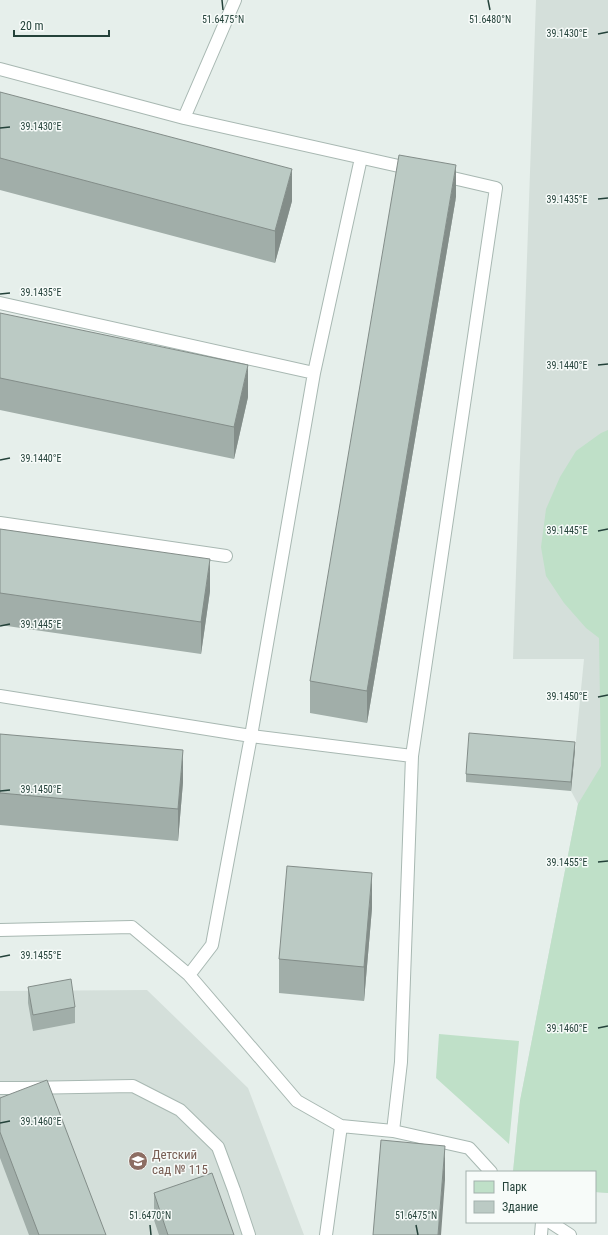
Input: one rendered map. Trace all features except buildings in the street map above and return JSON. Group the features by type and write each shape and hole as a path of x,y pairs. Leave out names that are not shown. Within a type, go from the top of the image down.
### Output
{"lane":[{"path":"184,118 235,0"},
{"path":"0,69 184,118 496,188 412,756 401,1062 393,1132"},
{"path":"189,975 212,945 251,736 314,373 361,158"},
{"path":"0,303 314,373"},
{"path":"0,523 226,556"},
{"path":"0,696 251,736 412,756"},
{"path":"0,930 132,927 189,975 297,1101 341,1126 393,1132 469,1148 490,1171"},
{"path":"0,1088 133,1086 180,1110 218,1147 249,1235"},
{"path":"326,1235 341,1126"},
{"path":"541,1235 542,1223"},
{"path":"552,1223 570,1235"}],"shaded area":[{"path":"536,0 608,0 608,1193 596,1192 596,1171 513,1171 520,1101 578,804 571,791 584,659 513,659"},
{"name":"Детский сад № 115","path":"147,990 248,1088 304,1235 0,1235 0,991"}],"green space":[{"path":"608,430 608,1193 596,1192 596,1171 513,1171 520,1101 578,804 601,766 599,638 586,628 564,603 546,576 541,547 546,509 560,477 576,451 601,433"},
{"path":"439,1034 519,1041 509,1144 436,1078"}],"place":[{"name":"Детский сад № 115","path":"138,1161"}]}
